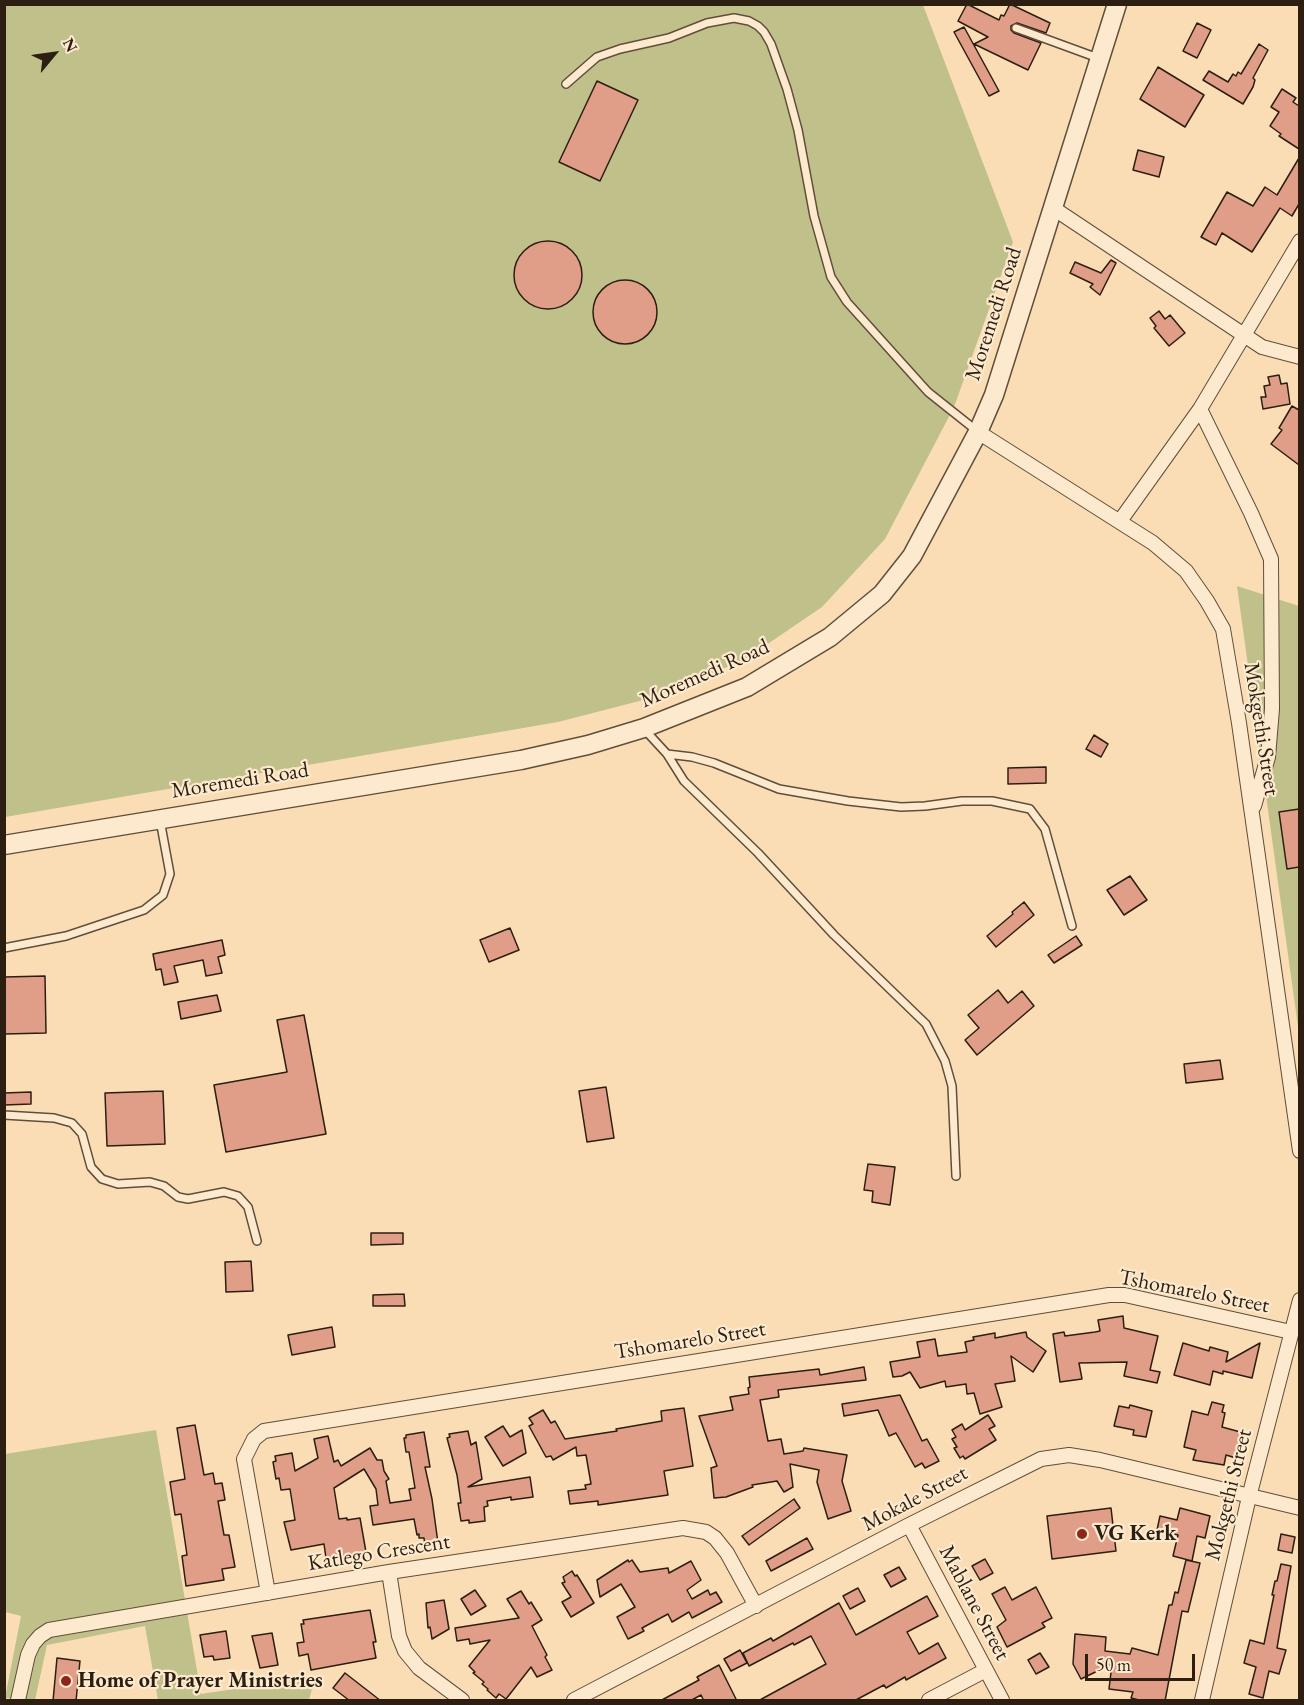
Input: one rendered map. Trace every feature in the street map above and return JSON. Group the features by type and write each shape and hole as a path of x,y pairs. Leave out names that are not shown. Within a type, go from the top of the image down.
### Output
{"street":[{"name":"Moremedi Road","path":"4,845 521,760 588,745 644,728 747,687 830,638 882,594 912,556 978,432 994,395 1117,4"},
{"path":"1053,208 1262,347 1299,357"},
{"path":"1120,521 1200,409 1299,241"},
{"path":"1200,409 1271,558 1272,709 1270,742 1252,812"},
{"name":"Mokgethi Street","path":"978,432 1153,543 1186,571 1223,628 1252,812 1299,1151"},
{"name":"Tshomarelo Street","path":"268,1593 244,1459 254,1439 264,1431 1109,1295 1125,1295 1291,1332"},
{"name":"Mokgethi Street","path":"1202,1701 1299,1300"},
{"name":"Mokale Street","path":"574,1701 909,1525 1041,1459 1069,1455 1100,1460 1299,1508"},
{"name":"Mablane Street","path":"909,1525 1002,1701"},
{"name":"Katlego Crescent","path":"18,1701 33,1644 49,1630 389,1572 684,1528 694,1528 715,1538 727,1553 756,1606"},
{"path":"389,1572 399,1636 405,1651 419,1668 462,1701"},
{"path":"929,1701 986,1670"}],"lane":[{"path":"566,84 597,57 620,49 669,38 707,23 734,18 749,21 758,26 771,44 787,90 798,130 814,216 831,277 847,302 928,392 978,432"},
{"path":"1016,28 1100,59"},
{"path":"644,728 667,754 684,781 758,853 834,935 926,1024 945,1061 952,1086 956,1176"},
{"path":"667,754 693,757 714,763 779,789 848,801 901,807 962,801 992,801 1030,809 1045,829 1072,926"},
{"path":"4,948 66,936 144,910 163,895 170,874 160,819"},
{"path":"4,1115 54,1118 72,1123 82,1134 91,1167 102,1179 118,1184 150,1182 164,1186 178,1197 188,1199 224,1192 238,1196 248,1207 257,1241"}],"green space":[{"path":"5,5 923,5 1013,242 954,407 885,539 822,607 744,660 651,698 558,722 5,817"},
{"path":"1237,586 1299,606 1299,1034"},
{"path":"156,1430 201,1694 300,1679 312,1689 309,1700 158,1700 145,1626 47,1645 35,1700 5,1698 21,1616 5,1612 5,1454"}],"building":[{"path":"967,4 999,20 1001,15 1004,16 1010,4 1050,23 1046,33 1017,23 1011,26 1014,33 1041,43 1028,70 974,44 988,37 958,21"},
{"path":"1197,23 1211,30 1197,58 1183,51"},
{"path":"964,27 999,91 989,96 954,32"},
{"path":"1259,44 1268,50 1253,78 1255,80 1253,87 1243,104 1203,80 1209,71 1228,82 1233,74 1236,76 1238,72 1241,74"},
{"path":"1158,67 1204,95 1185,127 1140,99"},
{"path":"597,81 638,100 600,181 559,162"},
{"path":"1282,89 1296,98 1293,102 1299,106 1299,149 1279,136 1281,134 1270,126 1279,112 1271,107"},
{"path":"1138,150 1164,157 1159,177 1133,170"},
{"path":"1299,158 1299,204 1292,216 1280,208 1252,252 1222,233 1216,245 1201,237 1227,192 1253,206 1265,187 1277,195"},
{"path":"555,241 567,247 576,256 582,268 580,288 572,299 555,309 541,309 524,299 516,288 514,268 524,251 535,243"},
{"path":"1111,260 1116,263 1100,295 1090,287 1093,284 1070,273 1075,262 1101,273"},
{"path":"625,280 637,282 648,289 655,300 657,312 655,324 648,335 637,342 625,344 613,342 602,335 595,324 593,312 595,300 602,289 613,282"},
{"path":"1159,311 1165,319 1170,315 1185,333 1169,346 1154,328 1156,326 1150,318"},
{"path":"1279,375 1281,384 1287,383 1290,404 1263,409 1261,397 1266,397 1264,386 1270,385 1268,377"},
{"path":"1292,406 1299,410 1299,465 1271,444 1282,430 1279,428"},
{"path":"1094,735 1108,744 1101,757 1086,749"},
{"path":"1046,767 1046,783 1008,784 1008,768"},
{"path":"1299,809 1299,867 1287,869 1279,812"},
{"path":"1130,876 1147,900 1124,915 1107,890"},
{"path":"1024,902 1034,915 996,947 987,936"},
{"path":"510,928 519,950 489,962 480,940"},
{"path":"1076,936 1082,945 1054,963 1048,955"},
{"path":"222,940 225,955 218,957 222,973 206,976 203,960 174,966 178,982 164,985 161,969 156,970 153,954"},
{"path":"45,976 46,1033 4,1034 4,977"},
{"path":"998,990 1008,1003 1022,991 1034,1006 977,1055 965,1040 979,1028 968,1015"},
{"path":"217,995 221,1011 181,1019 178,1002"},
{"path":"304,1015 326,1134 226,1152 214,1085 287,1072 277,1020"},
{"path":"1220,1060 1223,1079 1186,1083 1184,1064"},
{"path":"606,1087 614,1138 587,1142 579,1091"},
{"path":"163,1091 165,1144 107,1146 105,1093"},
{"path":"31,1092 31,1104 4,1105 4,1093"},
{"path":"868,1164 895,1167 890,1205 872,1202 873,1191 864,1190"},
{"path":"371,1233 403,1233 403,1244 371,1245"},
{"path":"251,1261 253,1291 226,1292 225,1262"},
{"path":"404,1294 405,1306 373,1306 373,1295"},
{"path":"1123,1316 1124,1328 1158,1336 1150,1370 1160,1372 1157,1383 1124,1376 1127,1362 1079,1363 1082,1379 1060,1382 1053,1334 1064,1332 1065,1336 1100,1331 1098,1320"},
{"path":"332,1327 335,1347 292,1355 288,1335"},
{"path":"1026,1332 1027,1337 1046,1351 1033,1372 1011,1356 1015,1381 995,1384 1002,1407 980,1414 974,1393 967,1394 966,1384 946,1387 945,1381 920,1388 910,1372 893,1377 890,1362 920,1357 917,1342 935,1339 938,1356 967,1352 965,1342 974,1340 973,1337 995,1333 995,1338"},
{"path":"1183,1343 1209,1351 1210,1347 1228,1352 1226,1362 1260,1343 1252,1378 1213,1371 1210,1385 1174,1375"},
{"path":"864,1367 866,1380 778,1390 779,1397 760,1400 768,1441 781,1439 784,1454 803,1451 804,1448 847,1455 842,1481 851,1511 828,1519 817,1482 819,1470 790,1464 793,1487 784,1492 777,1481 752,1485 753,1487 726,1497 714,1498 711,1468 717,1466 699,1416 733,1410 730,1397 749,1394 749,1377 819,1369 820,1375"},
{"path":"900,1395 922,1441 927,1439 939,1461 925,1468 922,1463 915,1467 896,1433 889,1436 878,1410 844,1416 842,1404"},
{"path":"1212,1402 1224,1405 1222,1427 1244,1433 1236,1458 1226,1455 1224,1465 1193,1460 1196,1450 1184,1447 1192,1411 1208,1415"},
{"path":"1130,1405 1152,1411 1146,1437 1133,1435 1134,1430 1114,1426 1119,1406 1129,1408"},
{"path":"684,1408 693,1466 664,1471 668,1495 598,1505 598,1501 570,1504 568,1491 586,1489 585,1485 591,1484 586,1455 577,1456 576,1447 553,1460 551,1456 546,1457 529,1426 533,1424 529,1418 543,1410 551,1423 555,1421 565,1439 662,1421 661,1411"},
{"path":"988,1415 995,1426 989,1429 996,1440 965,1459 963,1456 960,1458 954,1448 957,1447 952,1439 956,1437 952,1430 962,1424 965,1430"},
{"path":"195,1425 204,1475 213,1473 215,1484 222,1483 225,1500 218,1501 224,1535 229,1535 235,1567 222,1569 224,1580 186,1586 182,1556 187,1555 181,1514 175,1515 170,1482 185,1479 177,1428"},
{"path":"503,1426 510,1437 522,1430 526,1453 503,1466 485,1437"},
{"path":"468,1431 471,1445 476,1442 482,1479 468,1487 530,1477 533,1497 511,1500 511,1497 487,1501 488,1506 484,1507 485,1521 469,1523 469,1520 461,1521 457,1475 447,1438 450,1437 449,1434"},
{"path":"424,1432 430,1467 425,1467 438,1543 425,1545 424,1538 419,1538 419,1534 417,1535 414,1519 373,1525 370,1506 378,1505 376,1489 364,1469 334,1488 339,1519 360,1518 366,1552 326,1558 324,1544 291,1550 284,1522 295,1520 290,1489 281,1490 279,1478 276,1479 273,1462 276,1461 275,1456 292,1453 295,1471 318,1458 314,1439 328,1436 334,1462 338,1460 341,1466 370,1448 377,1460 382,1460 384,1471 389,1479 386,1481 390,1503 411,1500 409,1489 415,1488 409,1452 406,1452 404,1438 406,1435"},
{"path":"794,1499 800,1508 749,1545 742,1536"},
{"name":"VG Kerk","path":"1111,1508 1116,1551 1052,1559 1047,1516"},
{"path":"1180,1508 1210,1516 1205,1538 1197,1536 1192,1561 1173,1556 1178,1535 1157,1530 1160,1516 1177,1520"},
{"path":"1281,1534 1295,1537 1292,1553 1278,1550"},
{"path":"807,1538 813,1549 771,1571 766,1561"},
{"path":"985,1559 993,1573 980,1580 972,1566"},
{"path":"628,1560 629,1562 632,1560 640,1572 668,1568 669,1573 691,1561 701,1580 687,1590 692,1599 708,1590 710,1595 716,1592 722,1602 692,1618 689,1612 672,1622 668,1614 642,1628 644,1631 628,1639 617,1617 635,1607 621,1584 600,1597 597,1580"},
{"path":"1186,1560 1200,1563 1188,1612 1182,1611 1165,1701 1143,1701 1131,1698 1133,1692 1109,1689 1112,1664 1081,1679 1073,1664 1075,1634 1106,1637 1105,1651 1130,1654 1132,1648 1158,1655 1169,1605 1172,1605 1175,1592 1178,1593"},
{"path":"1281,1564 1291,1566 1277,1648 1286,1650 1279,1674 1269,1671 1263,1698 1249,1694 1256,1667 1244,1663 1250,1640 1264,1644 1274,1595 1272,1595"},
{"path":"899,1567 906,1579 891,1587 884,1575"},
{"path":"572,1571 575,1576 577,1575 594,1603 571,1617 562,1602 571,1597 562,1583 565,1582 563,1577"},
{"path":"1005,1587 1012,1600 1036,1587 1052,1618 1042,1623 1045,1627 1007,1647 997,1627 1006,1620 992,1594"},
{"path":"858,1588 865,1601 850,1609 843,1596"},
{"path":"475,1590 486,1606 471,1615 461,1599"},
{"path":"521,1591 542,1620 532,1626 552,1670 537,1677 531,1667 506,1699 499,1694 496,1698 469,1666 490,1640 470,1644 469,1639 457,1641 455,1628 519,1618 507,1599"},
{"path":"927,1596 938,1616 907,1632 919,1654 938,1643 946,1658 906,1680 905,1677 886,1688 884,1685 854,1701 758,1701 826,1664 811,1636 749,1666 743,1653 771,1638 773,1641 839,1603 856,1635"},
{"path":"444,1600 449,1629 432,1639 430,1627 428,1628 426,1603"},
{"path":"370,1610 376,1642 373,1642 376,1658 311,1670 308,1654 299,1656 297,1643 304,1642 301,1624 304,1624 303,1620"},
{"path":"226,1631 230,1658 214,1660 213,1656 204,1657 200,1635"},
{"path":"272,1633 278,1665 260,1668 252,1636"},
{"path":"740,1650 747,1663 731,1671 724,1659"},
{"path":"1040,1653 1049,1667 1036,1674 1028,1660"},
{"name":"Home of Prayer Ministries","path":"57,1658 80,1661 76,1701 53,1701"},
{"path":"719,1665 737,1701 704,1701 701,1695 690,1701 660,1701 699,1680 697,1677"},
{"path":"345,1673 381,1701 350,1701 333,1688"}],"place":[{"name":"VG Kerk","path":"1082,1534"},
{"name":"Home of Prayer Ministries","path":"66,1681"}]}
